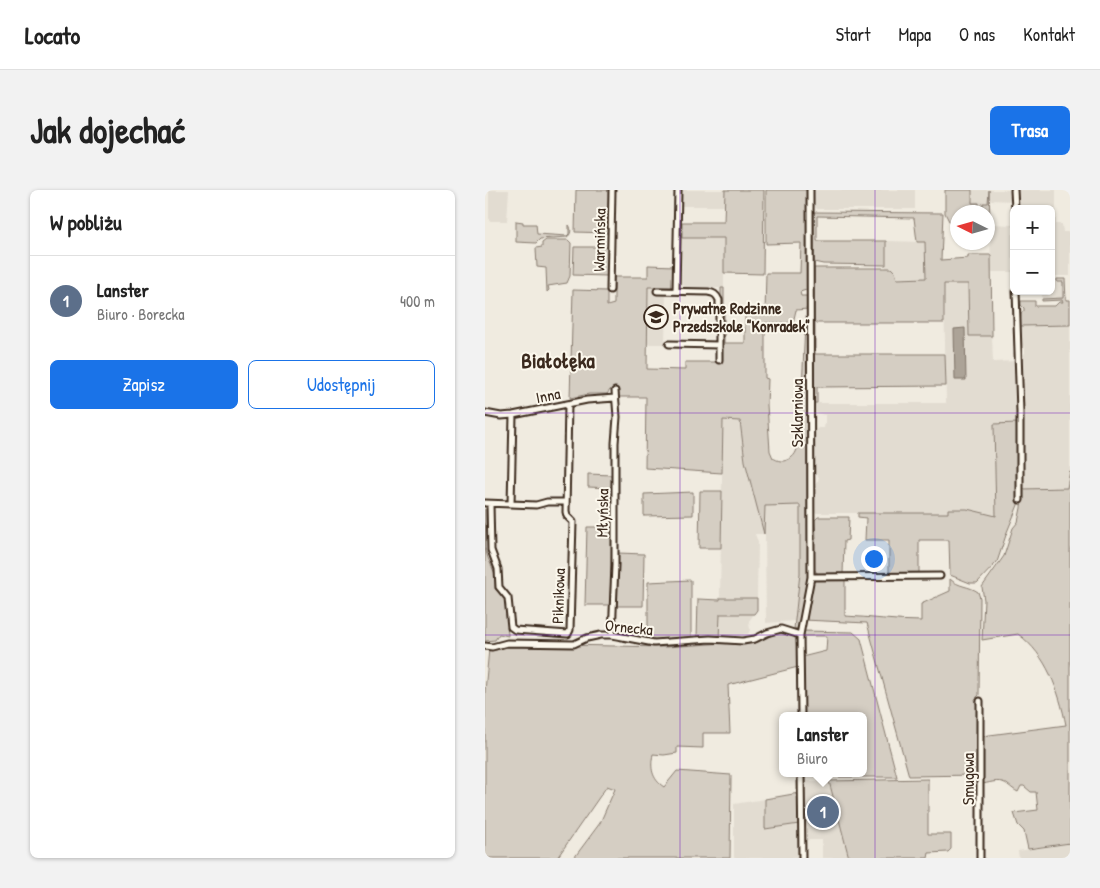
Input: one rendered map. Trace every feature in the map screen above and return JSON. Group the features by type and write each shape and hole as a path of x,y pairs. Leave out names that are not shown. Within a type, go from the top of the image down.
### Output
{"street":[{"name":"Warmińska","path":"610,290 612,190"},
{"path":"676,291 678,190"},
{"name":"Szklarniowa","path":"801,712 800,635 811,577 810,190"},
{"path":"1014,190 1015,205"},
{"path":"657,291 708,292 717,295 719,300 719,360"},
{"path":"1016,295 1020,500"},
{"path":"669,344 719,345"},
{"name":"Młyńska","path":"612,635 617,417 615,391"},
{"name":"Inna","path":"485,413 501,416 513,415 587,400 615,398"},
{"name":"Piknikowa","path":"488,504 491,550 498,568 499,587 508,598 511,627 515,630 569,633 573,522 566,514 568,404"},
{"path":"511,504 513,415"},
{"path":"488,504 536,505 547,502 566,502"},
{"path":"811,577 940,576"},
{"name":"Ornecka","path":"485,646 492,647 507,643 569,645 593,636 612,635 654,643 710,639 743,641 755,639 781,629 800,635"},
{"name":"Smugowa","path":"980,701 980,858"},
{"path":"801,777 802,858"}],"shaded area":[{"path":"489,190 509,190 507,221 489,221"},
{"path":"576,190 610,190 609,233 575,232"},
{"path":"682,190 725,190 725,206 682,206"},
{"path":"725,190 764,190 763,274 724,273 724,238 682,238 682,222 724,222"},
{"path":"766,190 807,190 807,288 800,292 801,296 808,296 808,309 796,310 793,323 765,323 765,378 768,379 767,405 770,451 773,458 782,461 792,457 798,443 797,421 802,390 805,324 808,324 809,573 798,628 794,629 800,573 800,505 765,506 764,534 745,461 740,421 723,420 722,473 645,468 646,397 619,397 618,390 610,390 607,394 589,394 570,398 573,290 607,291 607,306 614,304 614,277 648,277 648,265 674,266 674,287 648,287 647,369 685,370 685,362 721,362 721,288 724,288 724,343 745,343 745,309 765,314 766,273 800,273 801,243 766,244"},
{"path":"814,190 915,190 915,209 817,209 814,206"},
{"path":"945,190 1012,190 1013,201 990,200 990,205 950,205 950,221 945,213"},
{"path":"945,190 972,190 972,203 979,203 979,205 950,205 950,221 945,213"},
{"path":"989,190 989,205 983,205 983,203 988,203"},
{"path":"1018,190 1056,190 1056,224 1062,224 1063,232 1070,232 1070,276 1055,276 1055,205 1018,205"},
{"path":"814,212 943,213 941,260 968,258 968,255 991,255 992,336 969,336 968,284 944,284 944,323 815,323 815,354 945,354 946,386 817,387 817,403 813,403 814,268 891,268 895,272 897,279 926,278 925,242 917,242 914,218 817,216 817,241 886,241 886,265 823,264 814,262"},
{"path":"516,221 523,222 523,224 536,224 537,234 567,236 569,234 569,225 571,232 567,237 540,239 536,243 516,242"},
{"path":"995,224 1010,225 1010,272 991,272 991,250 995,250"},
{"path":"682,238 724,238 724,288 686,288 681,283"},
{"path":"546,240 568,240 571,243 570,276 567,283 548,286 549,290 547,292 546,268 537,267 536,248 542,247 542,243"},
{"path":"886,241 925,242 926,278 897,279 886,268"},
{"path":"574,247 608,247 607,276 573,275"},
{"path":"1055,279 1065,279 1066,300 1042,301 1042,295 1055,295"},
{"path":"1057,279 1065,279 1066,300 1070,300 1070,325 1020,326 1021,313 1024,311 1021,301 1035,301 1035,306 1055,306 1059,302 1063,302 1062,300 1042,301 1042,299 1063,298 1063,282 1057,282"},
{"path":"944,284 968,284 969,336 992,336 993,362 1016,361 1017,423 994,424 996,517 967,509 949,509 948,513 815,513 815,485 819,477 815,473 815,431 818,428 824,428 825,415 816,413 815,403 946,403"},
{"name":"Prywatne Rodzinne Przedszkole \"Konradek\"","path":"648,287 666,287 665,344 647,344"},
{"path":"1070,325 1070,471 1067,488 1022,489 1022,416 1024,414 1022,389 1025,381 1022,377 1021,356 1025,353 1025,348 1021,344 1020,326"},
{"path":"965,328 966,380 955,380 954,329"},
{"path":"723,420 740,421 745,461 764,533 765,506 800,505 800,573 795,621 766,623 765,534 755,534 758,542 757,598 720,598"},
{"path":"1017,423 1018,505 997,562 977,583 970,583 950,575 949,540 919,540 919,574 889,574 889,540 865,540 866,518 858,517 858,513 948,513 948,509 967,509 996,516 994,424"},
{"path":"1070,471 1070,843 1028,849 1024,831 1018,825 1014,813 1038,810 1036,792 1031,792 1024,786 1021,786 1018,792 1005,783 999,782 983,784 982,736 1066,725 1060,699 1050,675 1037,652 1018,634 982,640 984,600 982,587 1004,556 1013,528 1018,522 1022,489 1067,488"},
{"path":"588,474 612,475 611,488 588,487"},
{"path":"700,491 722,491 721,548 699,548"},
{"path":"693,492 693,515 644,516 644,494"},
{"path":"818,517 849,517 848,540 844,541 843,574 818,574 813,568 813,540 816,539 815,520"},
{"path":"587,527 612,527 610,605 585,605"},
{"path":"485,548 495,574 495,589 506,597 508,636 499,634 495,640 485,641"},
{"path":"618,553 644,554 643,606 617,606"},
{"path":"845,579 845,616 921,621 921,604 950,591 950,579 957,584 978,592 980,598 979,695 975,699 978,706 978,775 909,776 867,623 804,620 814,580"},
{"path":"691,580 691,639 649,642 648,582"},
{"path":"720,598 757,598 757,610 754,614 720,614 719,639 697,638 698,599 720,600"},
{"path":"720,614 754,614 749,621 750,630 748,634 719,639"},
{"path":"802,631 853,632 861,639 897,777 867,777 867,712 803,712 802,657 826,651 827,636 802,636"},
{"path":"792,633 796,640 798,667 728,685 730,733 703,733 703,748 677,747 677,753 653,754 654,777 664,787 677,771 731,775 730,858 574,858 600,823 615,789 607,786 557,858 485,858 485,691 489,649 496,650 513,644 666,647 743,643 758,642 774,634"},
{"path":"928,779 928,834 951,834 951,849 948,852 929,853 928,858 849,858 829,781"},
{"path":"804,781 829,781 849,858 822,858 822,840 804,840"},
{"path":"799,793 799,824 765,829 765,799"},
{"path":"765,799 765,829 799,824 799,858 734,858 734,804"},
{"path":"1070,843 1070,858 1019,858 1018,851"}],"place":[{"name":"Prywatne Rodzinne Przedszkole \"Konradek\"","path":"656,317"},
{"name":"Lanster","path":"823,812"}],"district":[{"name":"Białołęka","path":"558,361"}]}
